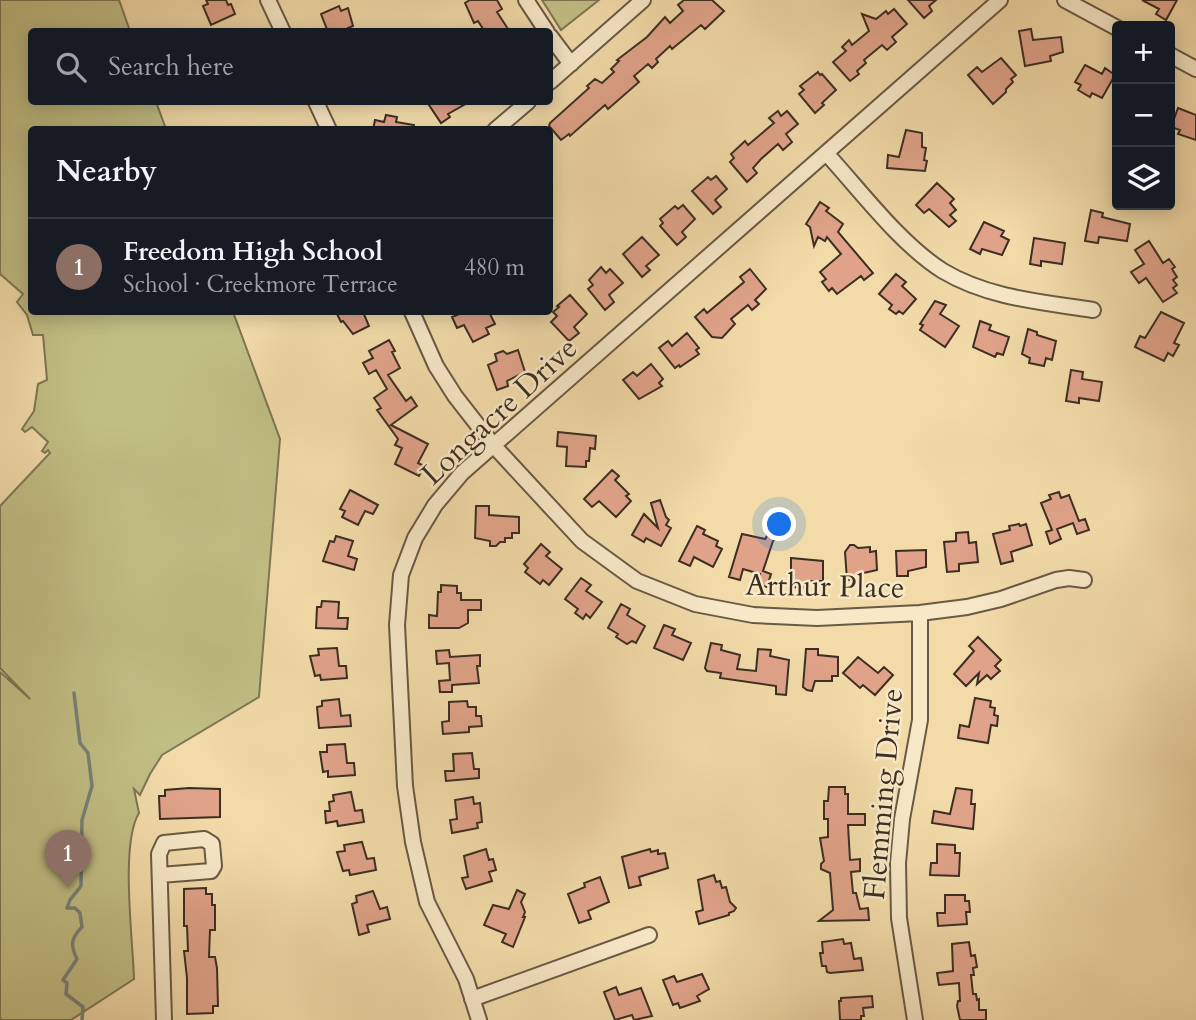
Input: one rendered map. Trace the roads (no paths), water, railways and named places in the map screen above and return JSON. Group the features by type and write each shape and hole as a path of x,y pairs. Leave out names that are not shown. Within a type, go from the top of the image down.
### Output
{"street":[{"path":"268,0 281,28"},
{"path":"526,0 544,28"},
{"path":"553,79 643,0"},
{"name":"Longacre Drive","path":"479,1020 466,979 427,902 413,842 405,786 397,625 401,575 415,538 441,497 462,473 1000,0"},
{"path":"1065,0 1112,25"},
{"path":"553,40 571,64"},
{"path":"1175,58 1196,69"},
{"path":"317,105 326,126"},
{"path":"500,126 524,105"},
{"path":"826,152 907,242 945,272 968,283 1014,298 1093,310"},
{"name":"Arthur Place","path":"413,315 436,366 455,396 494,446 582,541 637,581 695,604 753,615 817,618 920,613 978,605 1056,580 1084,580"},
{"name":"Flemming Drive","path":"915,1020 898,918 898,863 902,819 920,720 920,613"},
{"path":"160,874 211,871 214,866 212,844 204,839 164,843 160,850 160,874 164,1020"},
{"path":"472,999 649,934"}],"waterway":[{"path":"74,693 80,743 88,753 92,786 82,820 81,886 67,908 75,908 80,913 82,927 73,942 77,959 63,980 67,983 66,994 83,1007 82,1020"}],"place":[{"name":"Freedom High School","path":"68,888"}]}
